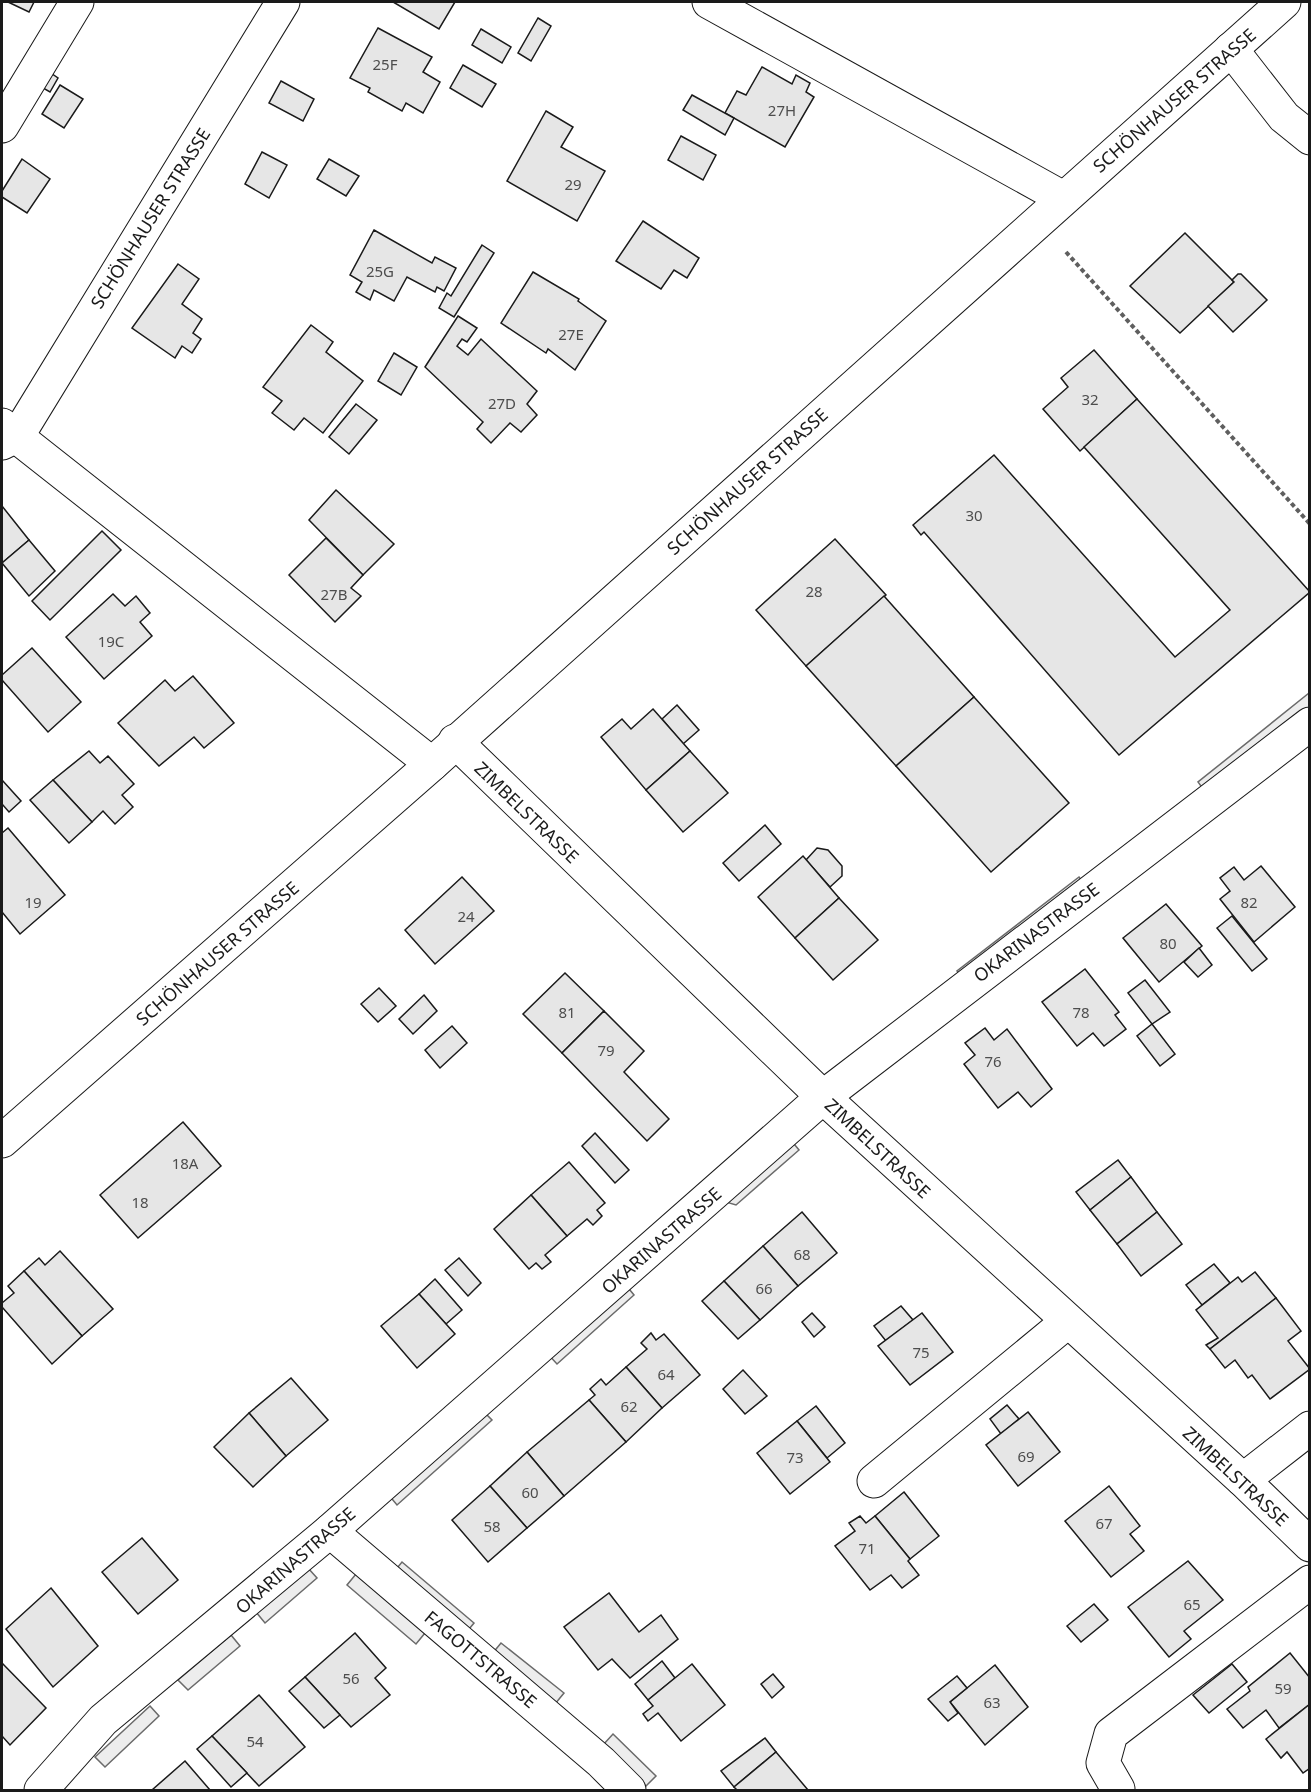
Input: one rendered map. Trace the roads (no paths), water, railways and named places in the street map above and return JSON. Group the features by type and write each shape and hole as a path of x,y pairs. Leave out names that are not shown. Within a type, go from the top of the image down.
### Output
{"street":[{"path":"2,126 77,2"},
{"name":"SCHÖNHAUSER STRASSE","path":"283,2 7,434 432,764"},
{"path":"709,2 1063,198"},
{"name":"SCHÖNHAUSER STRASSE","path":"2,1141 432,764 455,741 1284,2"},
{"path":"1231,49 1284,117 1310,138"},
{"name":"OKARINASTRASSE","path":"41,1791 103,1720 330,1531 822,1097 1310,724"},
{"name":"ZIMBELSTRASSE","path":"455,741 822,1097 1243,1480 1310,1545"},
{"path":"874,1481 1067,1322"},
{"path":"1243,1480 1310,1428"},
{"name":"FAGOTTSTRASSE","path":"330,1531 602,1762 629,1791"},
{"path":"1118,1789 1103,1763 1111,1734 1310,1582"}]}
